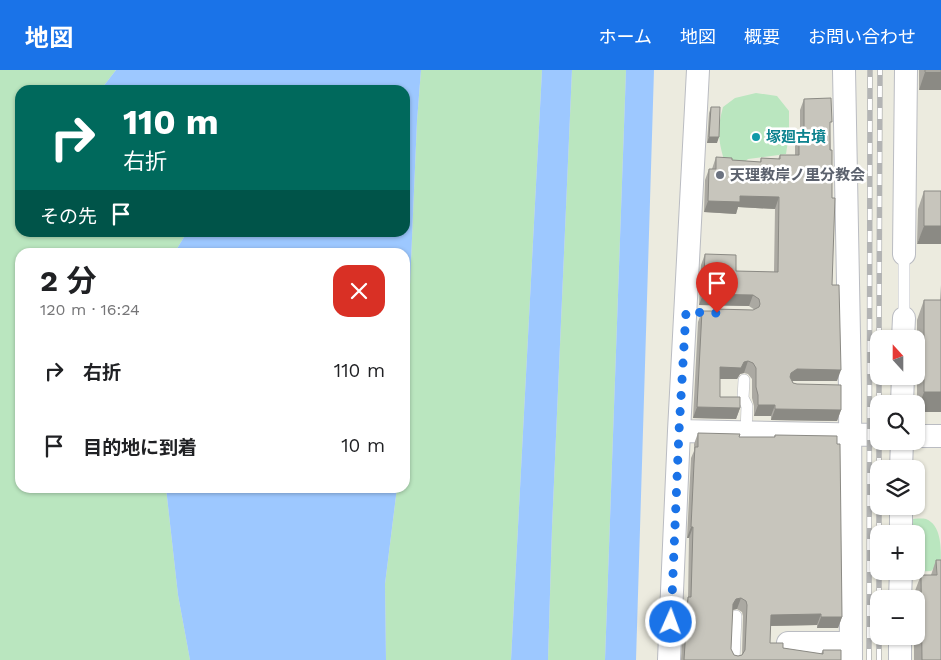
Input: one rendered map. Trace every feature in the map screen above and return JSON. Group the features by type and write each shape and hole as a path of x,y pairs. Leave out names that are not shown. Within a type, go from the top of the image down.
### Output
{"street":[{"path":"669,660 679,431 690,312 698,70"},
{"path":"788,643 851,652 862,435 845,389 844,70"},
{"path":"904,254 906,70"},
{"path":"679,431 862,435"},
{"path":"900,645 900,660"}],"lane":[{"path":"904,254 904,328"},
{"path":"744,380 744,398 747,406 746,433"},
{"path":"734,660 736,616"}],"green space":[{"path":"0,70 116,70 104,85 15,85 15,237 184,237 177,248 15,248 15,493 167,493 178,595 190,660 0,660"},
{"path":"421,70 542,70 511,660 386,660 385,584 396,493 410,493 410,285"},
{"path":"572,70 626,70 605,660 548,660"},
{"path":"756,93 777,96 789,111 789,134 786,154 748,159 739,167 725,163 719,135 723,107 735,98"},
{"path":"910,519 926,519 935,526 939,537 941,561 931,571 925,571 925,525 908,525"}],"water":[{"path":"116,70 421,70 410,285 410,248 177,248 184,237 410,237 410,85 104,85"},
{"path":"542,70 572,70 548,660 511,660"},
{"path":"626,70 654,70 636,660 605,660"},
{"path":"167,493 396,493 385,584 386,660 190,660 178,595"}],"building":[{"path":"925,70 941,70 941,72 925,72"},
{"path":"831,98 830,150 832,150 832,198 835,198 832,285 839,285 841,370 797,369 791,373 790,377 793,383 797,384 841,385 841,410 775,409 775,405 758,405 756,368 753,363 748,361 744,362 741,368 720,367 720,397 740,397 740,408 697,407 702,311 716,311 715,309 753,310 759,307 760,304 759,299 753,295 703,294 705,254 736,255 736,271 778,272 779,197 740,196 740,202 708,201 709,169 716,169 716,157 761,162 761,158 780,159 780,155 799,155 799,132 804,132 804,99"},
{"path":"711,107 720,107 719,137 709,137"},
{"path":"924,191 941,191 941,226 924,226"},
{"path":"924,300 941,300 941,392 924,392"},
{"path":"698,433 740,434 739,437 775,437 775,435 837,436 837,444 840,444 842,617 821,617 821,614 771,615 770,643 783,643 783,648 823,654 823,650 841,650 841,660 684,660 688,597 691,597 693,527 691,527 695,447 698,447","holes":["741,598 746,601 745,650 742,655 738,656 734,655 731,649 733,604 736,599"]},
{"path":"936,560 941,560 941,660 922,660 922,645 925,645 925,590 921,590 921,580 925,580 925,575 937,575"}],"railway":[{"path":"869,660 870,70"},
{"path":"879,330 880,70"},
{"path":"879,385 879,395"},
{"path":"879,450 879,460"},
{"path":"879,515 879,525"},
{"path":"879,580 879,590"},
{"path":"879,645 879,660"}],"place":[{"name":"塚廻古墳","path":"756,137"},
{"name":"天理教岸ノ里分教会","path":"720,175"}],"route":[{"path":"671,622 686,312 717,313"}]}
